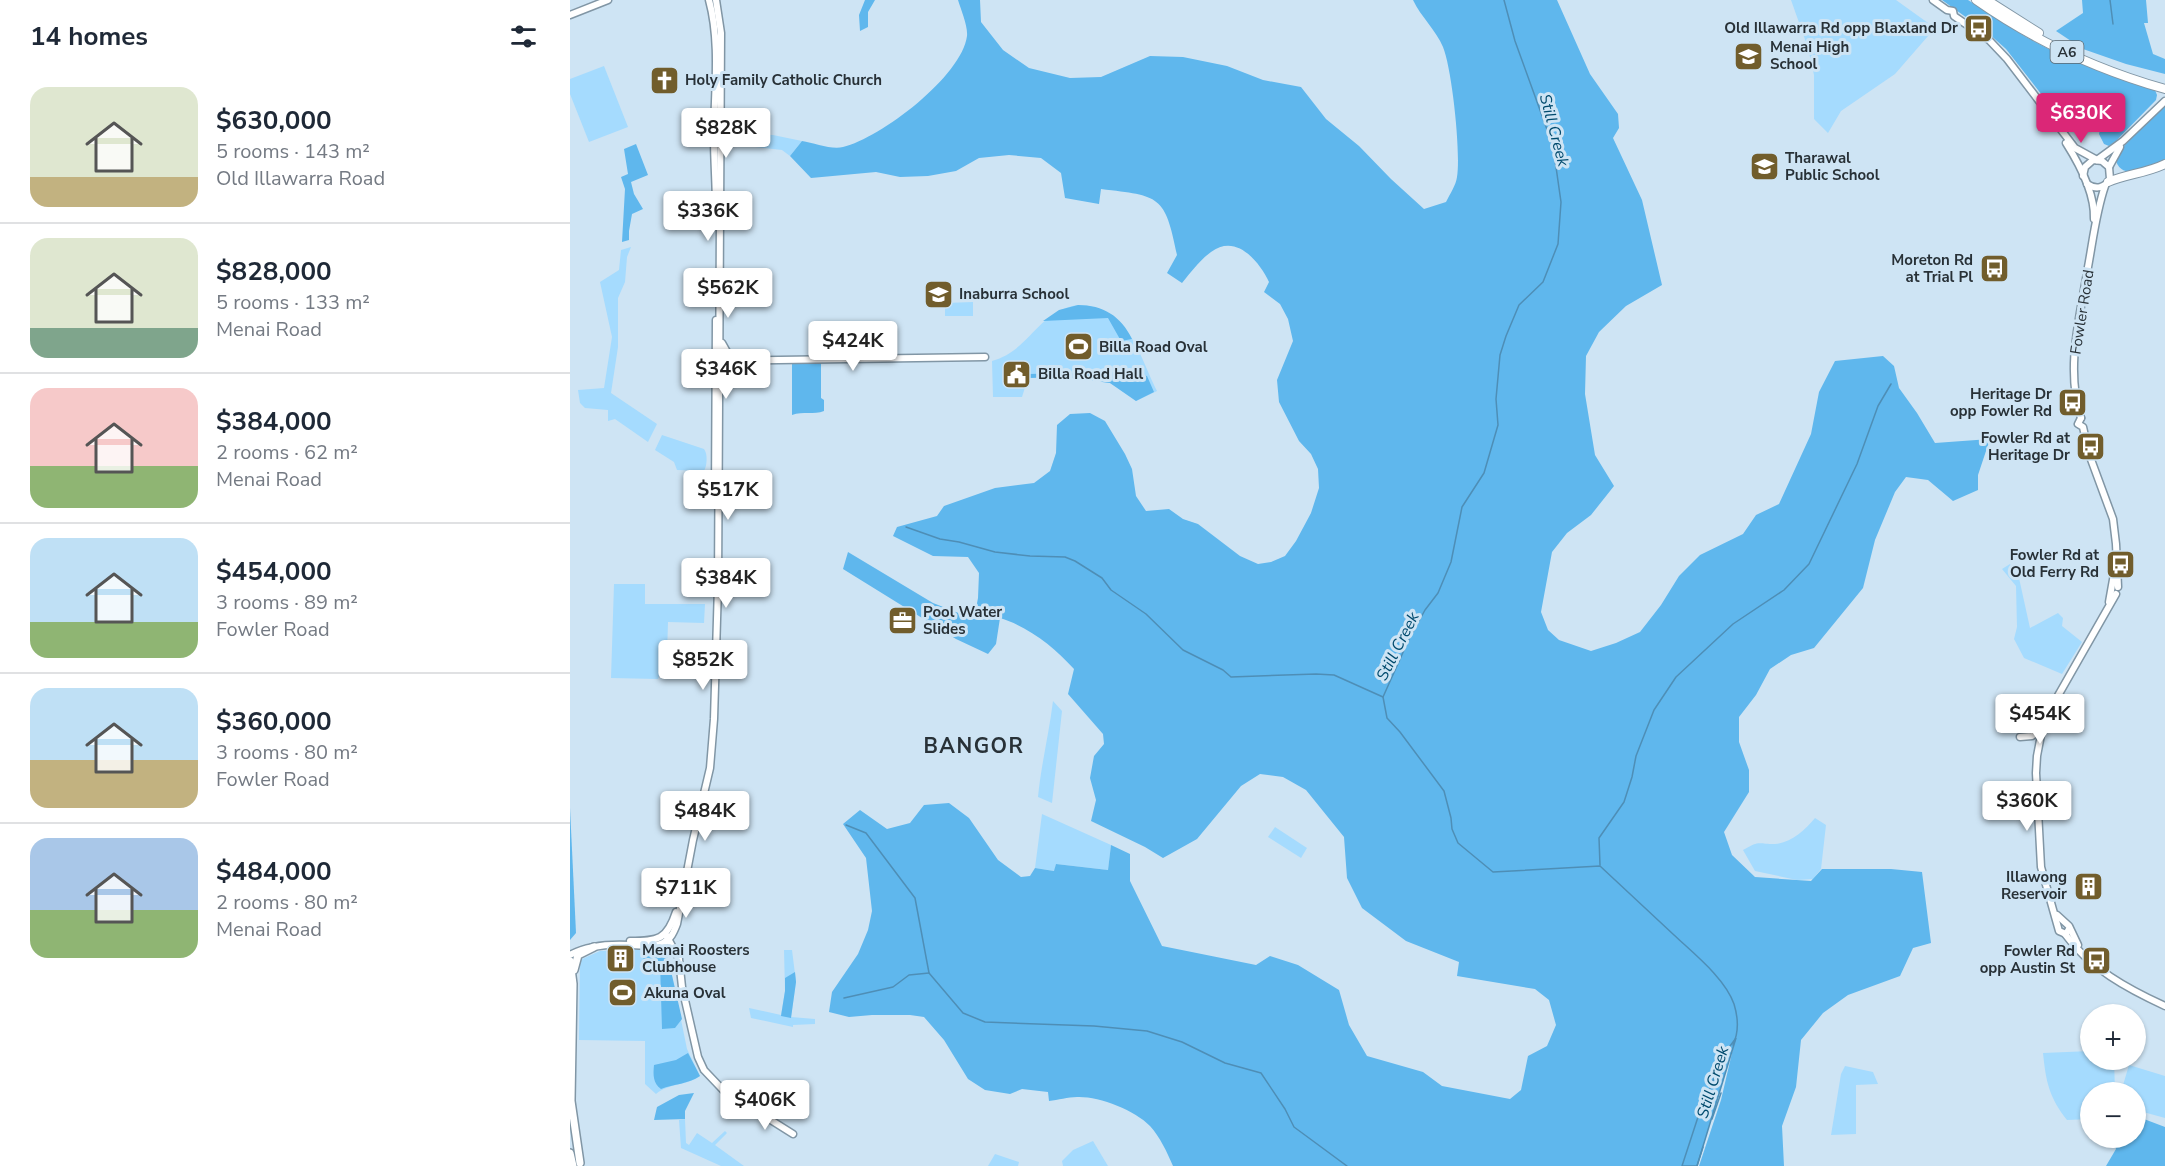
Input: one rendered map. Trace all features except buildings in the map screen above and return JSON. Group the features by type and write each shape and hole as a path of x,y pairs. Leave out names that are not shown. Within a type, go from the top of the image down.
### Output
{"highway":[{"name":"A6","path":"1976,0 2019,28 2073,55 2121,75 2165,89"},
{"name":"A6","path":"1987,0 2073,50 2130,74 2165,84"},
{"path":"2106,184 2165,164"}],"main road":[{"path":"575,1165 571,1101 573,984 577,957 594,947"},
{"path":"570,962 573,984"},
{"path":"570,1122 575,1165"},
{"path":"570,1153 575,1165"}],"street":[{"path":"570,15 608,0"},
{"path":"709,0 714,25 716,57 720,327 720,361 717,378"},
{"path":"570,953 594,947 649,946 666,938 677,924 710,768 714,709 716,591 717,132 721,33 716,0"},
{"path":"1933,0 1948,11 1948,17 1954,16 1995,45 2007,58 2075,148 2106,163 2111,175 2106,184 2096,188 2087,184 2070,148 2042,105"},
{"path":"2083,177 2087,164 2097,160 2123,141 2165,96"},
{"path":"2155,108 2165,102"},
{"path":"2109,167 2123,141"},
{"name":"Fowler Road","path":"2087,184 2094,203 2092,242"},
{"name":"Fowler Road","path":"2044,725 2106,611 2113,590 2116,565 2113,519 2089,454 2083,427 2086,421 2081,418 2076,393 2075,347 2092,242 2106,184"},
{"path":"720,327 722,346 727,352 735,357 751,360"},
{"path":"716,344 720,361"},
{"path":"720,361 986,357"},
{"path":"717,378 729,366 751,360"},
{"path":"2019,737 2034,735 2044,725"},
{"path":"2044,725 2036,763 2039,848 2043,874 2055,912 2081,950 2115,980 2165,1006"},
{"path":"570,953 594,943 666,938"},
{"path":"666,938 678,955 698,1057 708,1075 723,1090 793,1134"}],"shaded area":[{"path":"865,0 875,0 868,12 868,27 860,31 859,15"},
{"path":"958,0 980,0 981,22 1003,50 1029,68 1070,78 1101,77 1150,56 1183,57 1227,66 1263,80 1301,87 1326,119 1359,146 1424,209 1446,202 1454,186 1458,165 1457,131 1443,47 1413,0 1557,0 1590,74 1618,114 1619,128 1613,138 1642,200 1662,285 1626,306 1599,332 1586,356 1585,394 1595,455 1614,486 1591,515 1567,533 1552,552 1541,612 1548,630 1559,640 1591,651 1640,632 1661,605 1679,576 1700,555 1743,534 1756,515 1779,504 1811,434 1819,392 1835,361 1883,356 1894,366 1899,388 1935,443 1990,439 1978,475 1978,490 1953,501 1928,480 1906,477 1895,492 1875,540 1863,588 1814,648 1791,655 1770,669 1756,695 1739,717 1739,742 1749,770 1749,792 1724,832 1732,855 1755,877 1811,881 1822,869 1891,869 1922,872 1931,943 1913,948 1900,976 1848,995 1823,1013 1801,1040 1796,1087 1782,1126 1784,1166 1699,1166 1721,1100 1735,1040 1724,1054 1698,1117 1682,1166 1173,1166 1166,1150 1150,1126 1116,1105 1086,1097 1049,1101 1048,1092 1022,1089 1010,1094 985,1090 968,1079 944,1040 924,1017 872,1015 849,1017 829,1012 832,992 858,954 868,930 872,911 866,858 843,824 860,810 887,829 910,823 924,805 949,803 969,818 998,860 1021,877 1030,876 1035,868 1054,871 1056,864 1108,870 1111,845 1130,854 1130,881 1162,946 1256,965 1270,956 1298,965 1339,990 1349,1025 1367,1056 1423,1072 1442,1086 1510,1099 1521,1090 1528,1056 1547,1046 1556,1025 1549,1000 1535,989 1457,976 1459,962 1406,941 1362,908 1347,878 1344,837 1306,790 1283,777 1260,774 1241,786 1197,839 1163,858 1091,821 1096,800 1090,778 1094,756 1104,744 1103,734 1068,694 1074,669 1031,632 1000,618 996,644 988,654 956,639 843,569 848,552 933,603 974,619 979,573 968,557 933,556 893,536 897,527 937,516 944,506 995,488 1034,483 1050,471 1056,453 1057,425 1070,414 1090,413 1105,421 1132,469 1136,496 1146,511 1169,509 1183,519 1198,524 1240,556 1258,564 1285,556 1311,513 1319,488 1318,469 1311,454 1299,441 1279,402 1277,380 1293,341 1288,319 1280,304 1264,292 1269,282 1253,258 1246,252 1229,246 1220,247 1203,259 1182,283 1167,273 1177,255 1168,220 1157,202 1136,194 1101,189 1099,204 1065,198 1061,173 1041,158 1009,155 979,158 956,171 928,176 900,177 876,172 811,178 790,156 802,141 839,148 859,141 898,118 936,86 962,52 967,36"},
{"path":"1791,0 1896,0 1935,28 1895,74 1841,111 1828,133 1814,119 1814,75 1808,48"},
{"path":"1942,0 1968,0 2026,37 2062,56 2155,90 2156,100 2116,141 2109,146 2104,144 2099,134 2103,116 2095,103 2086,96 2067,110 2056,113 2006,49"},
{"path":"2082,0 2146,0 2148,23 2144,23 2153,54 2165,59 2165,74 2126,64 2083,49 2056,31 2083,13"},
{"path":"604,66 628,127 589,142 570,94 570,79"},
{"path":"2165,104 2165,160 2136,171 2123,170 2118,166 2115,158"},
{"path":"730,133 773,135 802,141 790,156 782,150 729,144"},
{"path":"636,144 648,175 631,182 634,194 643,209 632,214 629,240 622,242 625,189 621,177 628,174 624,149"},
{"path":"631,247 627,257 625,282 618,298 618,347 611,393 657,424 648,442 615,419 608,421 608,410 585,408 580,403 578,390 604,388 612,337 600,282 619,270 621,250"},
{"path":"973,302 973,316 945,316 945,303"},
{"path":"1078,305 1095,307 1109,313 1120,322 1137,347 1157,391 1136,401 1110,383 1064,377 1028,378 1022,397 993,397 992,361 1016,348 1053,315"},
{"path":"1078,305 1095,307 1110,313 1128,331 1132,339 1121,341 1108,318 1043,321 1059,310"},
{"path":"821,363 821,398 824,400 824,411 792,415 792,364"},
{"path":"1128,372 1147,376 1154,392 1136,401 1110,383 1064,377 1028,378 1028,374"},
{"path":"662,435 704,449 707,460 704,471 677,470 674,462 655,450"},
{"path":"2010,564 2019,578 2030,628 2058,613 2063,618 2062,626 2082,642 2062,674 2024,658 2014,639 2017,627 2016,586 2002,569"},
{"path":"614,584 645,584 645,604 705,604 704,623 668,622 667,655 658,679 611,678"},
{"path":"1053,701 1062,711 1052,803 1038,797"},
{"path":"570,808 576,933 570,940"},
{"path":"1042,814 1111,845 1108,870 1056,864 1055,871 1035,868"},
{"path":"1815,818 1826,825 1821,869 1813,879 1797,880 1755,871 1743,850 1756,844 1775,844 1787,841"},
{"path":"1275,827 1307,848 1301,858 1268,837"},
{"path":"663,949 668,956 687,1049 700,1076 661,1090 656,1094 645,1084 645,1041 579,1040 580,960 600,951"},
{"path":"784,950 792,950 796,982 791,1017 815,1019 815,1024 793,1025 793,1027 751,1018 749,1008 781,1015 785,991"},
{"path":"661,954 668,958 682,1019 675,1028 662,1029 660,962 644,961 643,956"},
{"path":"795,972 796,982 791,1018 781,1016 785,978"},
{"path":"1736,1038 1697,1166 1682,1166 1698,1117 1724,1054"},
{"path":"2080,1051 2080,1070 2114,1070 2115,1082 2080,1082 2080,1119 2067,1120 2049,1089 2043,1053"},
{"path":"688,1053 700,1076 691,1081 661,1089 654,1078 654,1065 676,1060"},
{"path":"1845,1066 1873,1072 1878,1084 1856,1085 1856,1134 1831,1135 1841,1074"},
{"path":"2128,1070 2145,1070 2165,1076 2165,1118 2146,1113 2146,1082 2124,1082"},
{"path":"694,1093 685,1111 685,1119 654,1120 657,1107 679,1095"},
{"path":"685,1119 686,1143 689,1145 697,1133 712,1143 725,1131 727,1133 715,1145 744,1166 721,1166 681,1148 679,1120"},
{"path":"2146,1120 2165,1127 2165,1166 2106,1166 2116,1149 2146,1148"},
{"path":"1093,1141 1108,1166 1063,1166 1062,1161 1073,1150"},
{"path":"995,1154 1019,1162 1018,1166 988,1166"}],"waterway":[{"name":"Still Creek","path":"1504,0 1515,41 1553,146 1561,202 1558,244 1543,282 1519,305 1506,336 1500,355 1496,399 1498,425 1484,473 1462,507 1451,562 1438,593 1425,610 1409,639 1383,697 1387,718 1444,791 1452,829 1458,843 1493,872 1600,866 1699,958 1724,985 1730,994 1736,1014 1737,1030 1733,1045"},
{"path":"2110,0 2113,24"},
{"path":"1600,865 1599,838 1624,802 1636,756 1654,710 1676,677 1733,624 1784,590 1809,564 1857,464 1878,406 1891,384"},
{"path":"906,527 940,539 995,552 1065,557 1075,561 1102,578 1111,590 1146,614 1183,650 1223,670 1231,677 1334,675 1383,697"},
{"path":"846,825 866,833 915,898 929,973 963,1013 985,1022 1094,1026 1147,1031 1182,1042 1225,1063 1261,1073 1294,1127 1347,1166"},
{"path":"844,998 893,987 909,975 929,973"},
{"name":"Still Creek","path":"1712,1119 1721,1093"},
{"name":"Still Creek","path":"1697,1166 1703,1147"}],"place":[{"name":"Old Illawarra Rd opp Blaxland Dr","path":"1979,28"},
{"name":"Menai High School","path":"1749,56"},
{"name":"Holy Family Catholic Church","path":"664,80"},
{"name":"Tharawal Public School","path":"1764,167"},
{"name":"Moreton Rd at Trial Pl","path":"1994,269"},
{"name":"Inaburra School","path":"938,294"},
{"name":"Billa Road Oval","path":"1078,347"},
{"name":"Billa Road Hall","path":"1017,374"},
{"name":"Heritage Dr opp Fowler Rd","path":"2073,403"},
{"name":"Fowler Rd at Heritage Dr","path":"2091,447"},
{"name":"Fowler Rd at Old Ferry Rd","path":"2120,564"},
{"name":"Pool Water Slides","path":"902,621"},
{"name":"Illawong Reservoir","path":"2088,886"},
{"name":"Menai Roosters Clubhouse","path":"621,959"},
{"name":"Fowler Rd opp Austin St","path":"2096,960"},
{"name":"Akuna Oval","path":"623,993"}],"district":[{"name":"BANGOR","path":"974,746"}]}
